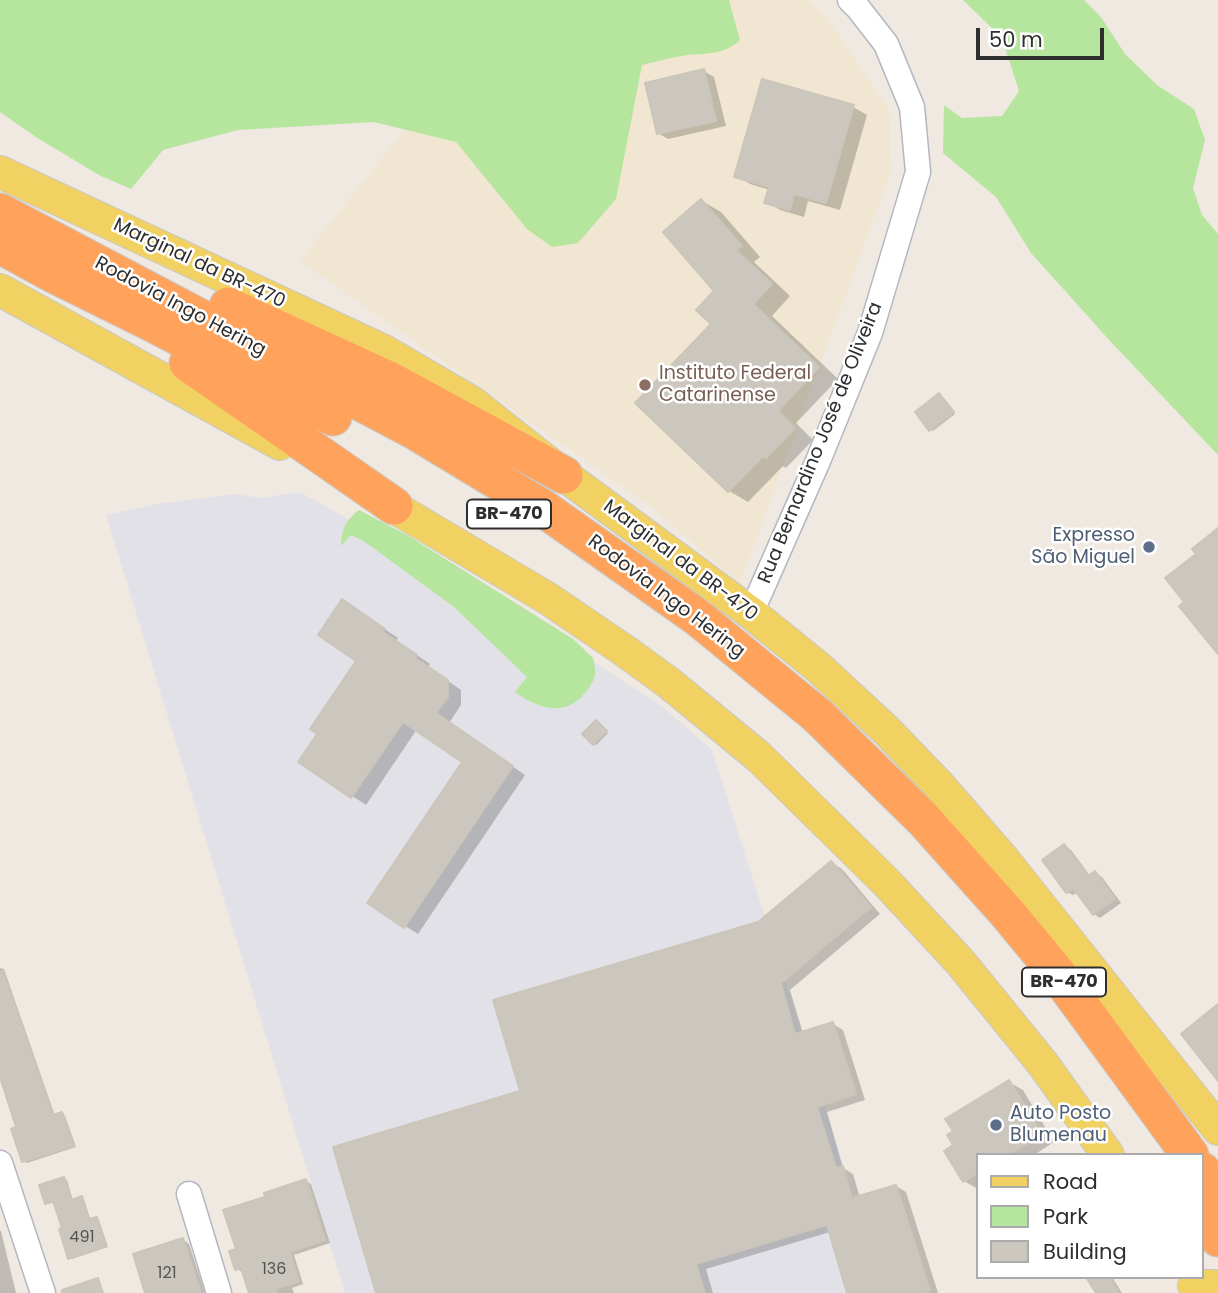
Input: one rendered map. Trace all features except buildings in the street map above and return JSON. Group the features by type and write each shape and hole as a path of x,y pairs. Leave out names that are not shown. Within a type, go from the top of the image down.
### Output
{"highway":[{"path":"0,210 43,221 391,381 564,475"},
{"name":"Rodovia Ingo Hering","path":"0,210 415,431 544,509 697,617 818,716 924,820 1056,972 1189,1153"},
{"name":"Rodovia Ingo Hering","path":"0,245 403,453 531,527 681,635 800,734 907,839 1038,989 1159,1153"},
{"path":"53,274 394,506"},
{"path":"1204,1174 1218,1194"},
{"path":"1204,1218 1218,1238"}],"main road":[{"name":"Marginal da BR-470","path":"0,172 384,351 473,403 564,475 751,613 819,668 887,731 938,784 1004,860 1218,1129"},
{"path":"0,290 394,506 547,598 669,683 759,757 887,883 961,963 1043,1064 1107,1153"}],"street":[{"name":"Rua Bernardino José de Oliveira","path":"751,613 818,461 870,333 918,172 912,107 886,44 850,0"},
{"path":"0,1163 43,1293"},
{"path":"189,1194 219,1293"}],"shaded area":[{"name":"Instituto Federal Catarinense","path":"509,0 809,0 828,19 889,110 891,171 740,584 653,508 300,261"},
{"path":"300,492 543,629 663,707 712,750 884,1293 345,1293 106,515 157,504 236,494 260,498"}],"green space":[{"path":"0,0 729,0 740,40 726,49 712,53 676,57 642,65 616,199 578,243 552,247 527,229 456,142 374,122 238,130 163,150 131,189 99,175 0,112"},
{"path":"963,0 1084,0 1101,17 1125,54 1157,85 1194,109 1205,140 1193,188 1202,215 1218,234 1218,455 1031,253 996,197 943,153 944,105 962,118 1002,116 1019,91 1002,38"},
{"path":"359,510 407,535 573,639 593,658 595,675 587,690 576,701 559,708 541,706 515,692 527,677 454,607 365,542 351,535 341,546 345,526"}],"place":[{"name":"Instituto Federal Catarinense","path":"645,385"},
{"name":"Expresso São Miguel","path":"1149,547"},
{"name":"Auto Posto Blumenau","path":"996,1125"}]}
